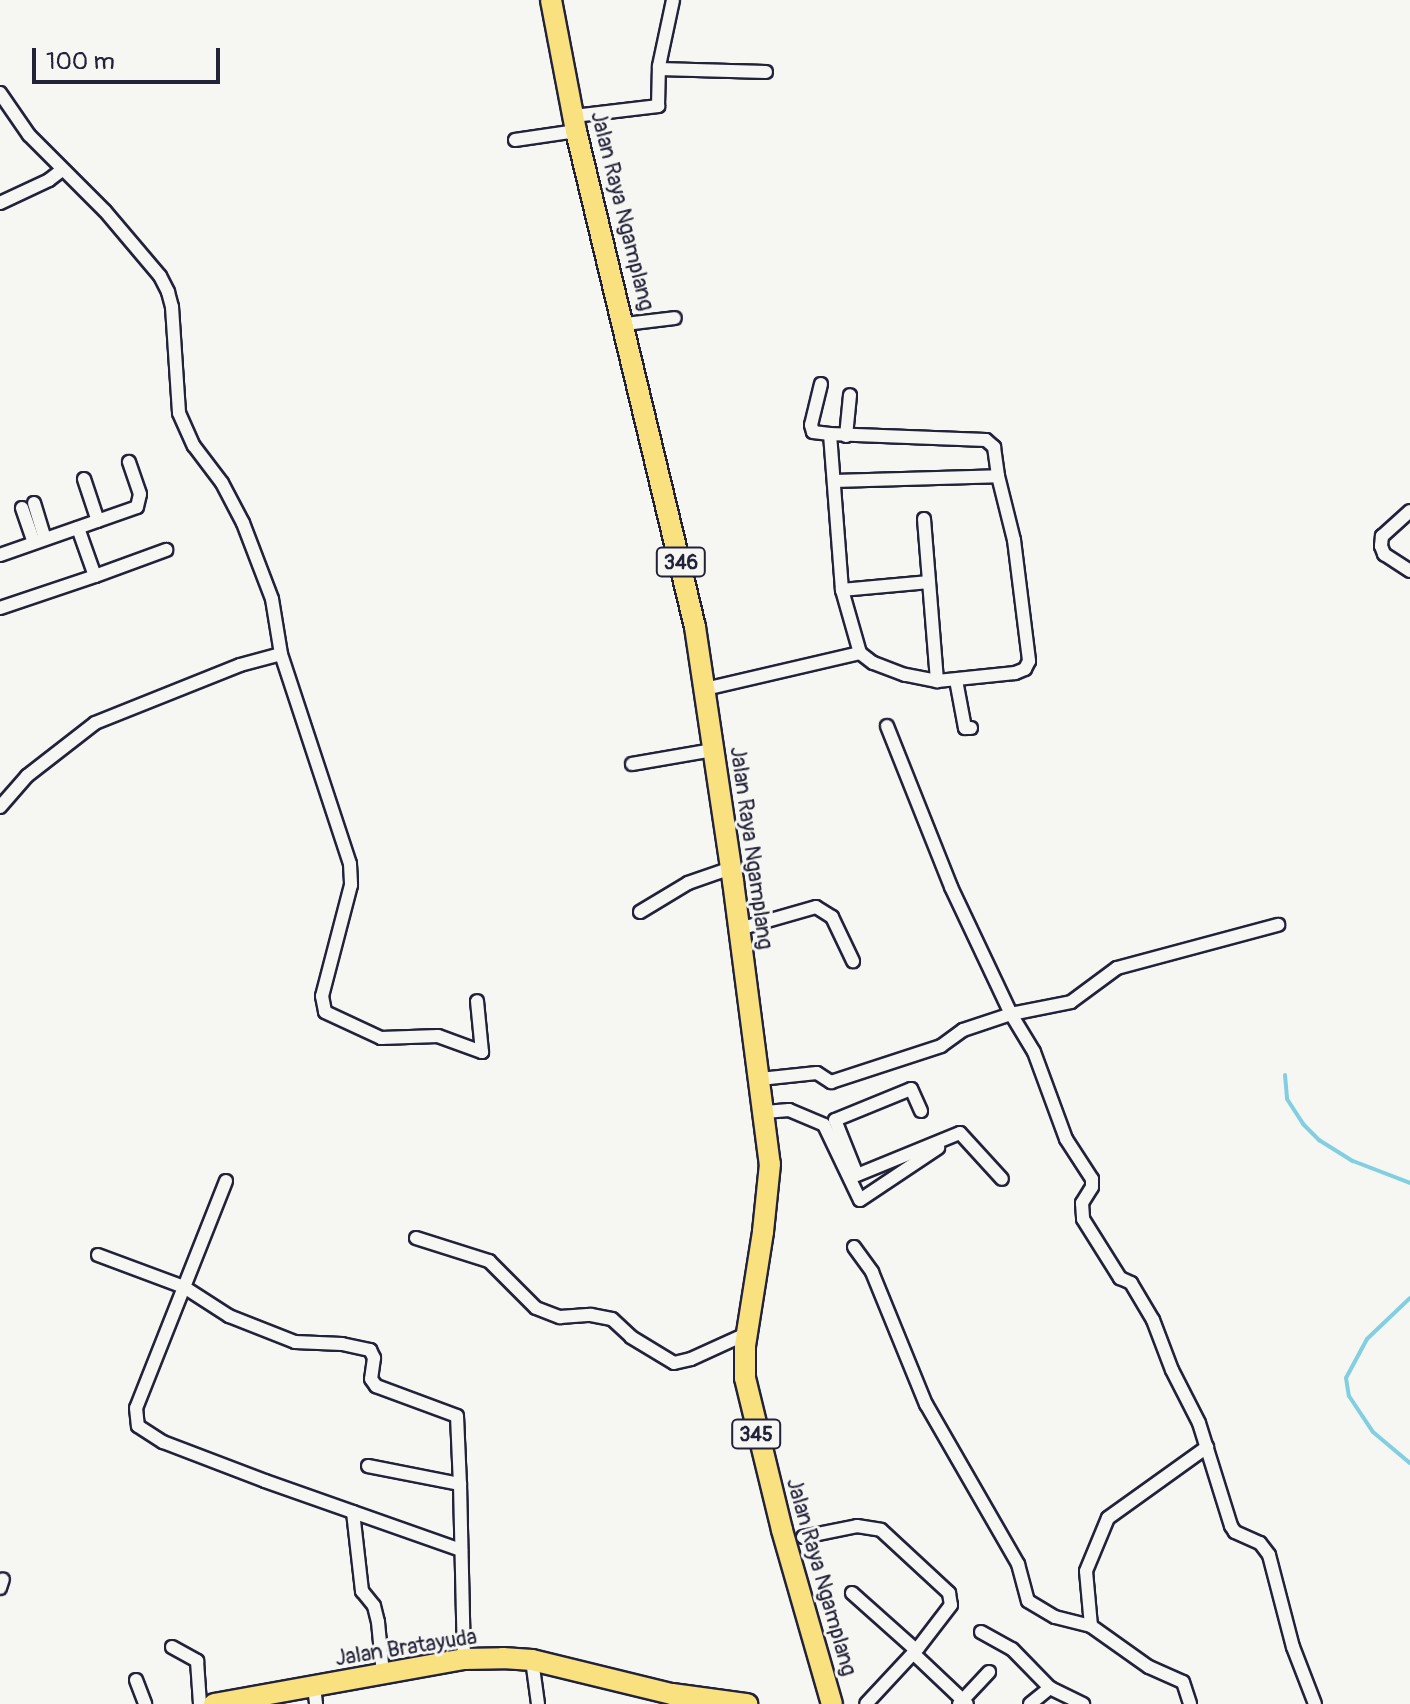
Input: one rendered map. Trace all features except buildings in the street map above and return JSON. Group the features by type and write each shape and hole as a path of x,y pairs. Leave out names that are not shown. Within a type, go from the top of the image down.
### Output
{"main road":[{"name":"Jalan Raya Ngamplang","path":"551,0 575,124 673,528 705,689 769,1156 763,1232 743,1362 752,1416 832,1704"},
{"name":"Jalan Bratayuda","path":"214,1704 315,1696 383,1674 464,1659 532,1660 672,1694 747,1704"}],"street":[{"path":"515,140 657,107 659,69 673,0"},
{"path":"659,69 766,72"},
{"path":"0,93 56,175 105,211 160,276 168,292 172,307 179,413 194,446 222,483 243,523 272,599 281,654 351,871 351,885 322,996 325,1012 381,1038 433,1035 482,1052 477,1001"},
{"path":"0,203 56,175"},
{"path":"625,324 675,318"},
{"path":"821,384 811,425 813,432 830,434 846,436 986,440 994,447 1014,540 1029,661 1025,669 1015,673 937,681 905,675 873,663 860,653 842,590 830,434"},
{"path":"846,436 850,395"},
{"path":"0,555 140,505 129,462"},
{"path":"834,481 998,476"},
{"path":"84,479 98,521"},
{"path":"28,505 40,540"},
{"path":"1410,511 1382,536 1381,546 1384,554 1410,571"},
{"path":"924,519 937,681"},
{"path":"78,528 95,576"},
{"path":"0,608 166,550"},
{"path":"842,590 929,582"},
{"path":"705,689 860,653"},
{"path":"0,807 27,776 95,723 240,665 281,654"},
{"path":"887,726 951,887 1011,1014 1034,1052 1066,1139 1092,1179 1092,1187 1082,1203 1083,1219 1118,1275 1132,1284 1153,1320 1172,1370 1199,1423 1231,1526 1235,1532 1252,1537 1269,1555 1293,1647 1315,1704"},
{"path":"632,764 713,750"},
{"path":"640,912 688,883 731,868"},
{"path":"739,929 816,907 832,917 853,961"},
{"path":"760,1079 813,1073 831,1082 941,1046 963,1030 1011,1014 1078,999 1117,968 1278,925"},
{"path":"766,1122 789,1110 830,1123 911,1089 921,1111"},
{"path":"830,1123 860,1200 960,1133"},
{"path":"852,1177 960,1133"},
{"path":"960,1133 1002,1179"},
{"path":"226,1181 136,1408 140,1429 265,1481 461,1550"},
{"path":"416,1238 489,1261 536,1308 560,1317 591,1315 612,1319 631,1337 674,1363 691,1359 748,1333"},
{"path":"854,1247 872,1272 926,1404 1018,1564 1028,1601 1055,1617 1091,1626 1149,1667 1183,1682 1190,1704"},
{"path":"98,1255 184,1287 229,1316 295,1342 342,1344 370,1350 374,1358 371,1379 376,1386 457,1416 464,1659"},
{"path":"1091,1626 1086,1571 1108,1518 1207,1447"},
{"path":"368,1466 460,1484"},
{"path":"353,1512 362,1591 376,1614 383,1674"},
{"path":"803,1537 857,1526 881,1530 949,1593 951,1605 915,1651 866,1704"},
{"path":"852,1593 915,1651 963,1703 989,1672"},
{"path":"981,1632 1012,1649 1050,1688 1083,1704"},
{"path":"172,1647 197,1661 200,1704"},
{"path":"532,1660 538,1704"},
{"path":"136,1680 145,1704"},
{"path":"1030,1704 1050,1688"}],"waterway":[{"path":"1285,1075 1287,1099 1303,1124 1319,1140 1353,1161 1410,1183"},
{"path":"1410,1298 1367,1339 1346,1378 1349,1396 1373,1432 1410,1463"}]}
